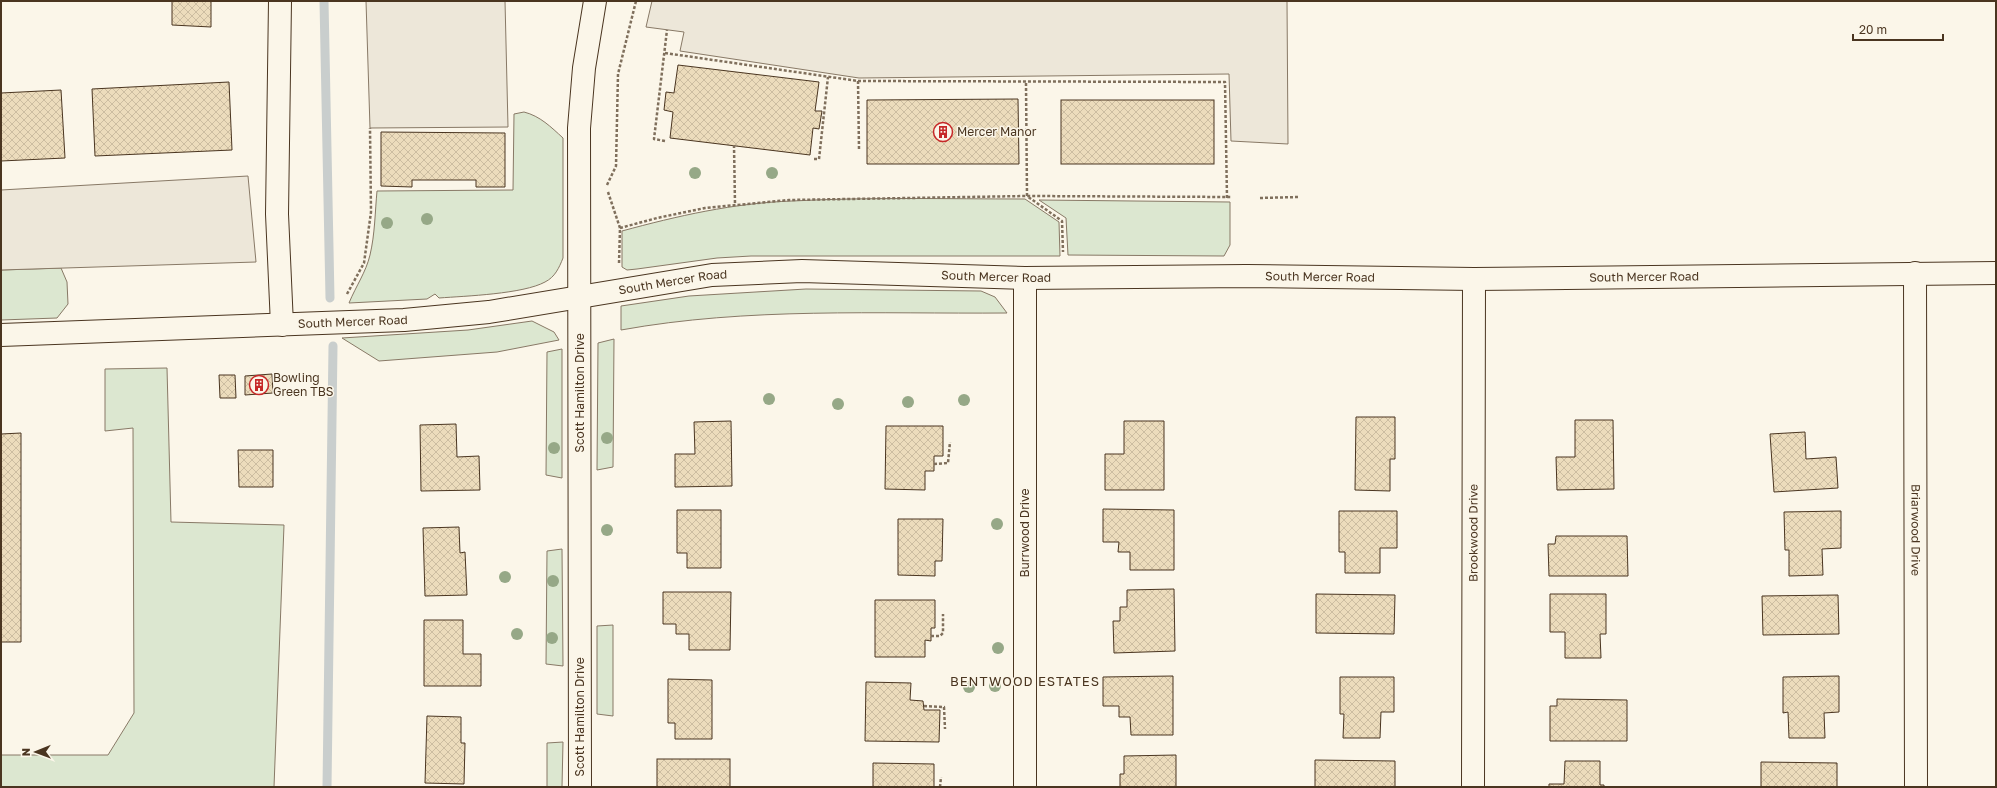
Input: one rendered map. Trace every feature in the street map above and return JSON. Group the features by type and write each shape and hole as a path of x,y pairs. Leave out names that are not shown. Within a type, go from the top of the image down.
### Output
{"street":[{"path":"280,1 277,214 282,325"},
{"name":"Scott Hamilton Drive","path":"580,787 579,128 584,68 595,1"},
{"name":"South Mercer Road","path":"1,336 404,320 489,312 712,275 802,271 1025,278 1246,276 1474,280 1996,272"},
{"name":"Briarwood Drive","path":"1915,273 1916,787"},
{"name":"Burrwood Drive","path":"1025,278 1025,787"},
{"name":"Brookwood Drive","path":"1473,787 1474,280"}],"path":[{"path":"619,269 620,228 609,200 607,187 616,166 618,74 636,1"},
{"path":"665,141 654,139 667,30"},
{"path":"665,53 858,81 1026,83 1225,82 1227,198"},
{"path":"814,159 819,159 828,77"},
{"path":"858,81 858,149"},
{"path":"1026,83 1027,196"},
{"path":"349,323 346,296 364,263 371,212 370,128"},
{"path":"734,145 734,204"},
{"path":"620,228 657,218 734,204 789,200 1027,196 1231,198"},
{"path":"1027,196 1062,221 1064,256"},
{"path":"1260,198 1298,197"},
{"path":"934,464 948,463 950,442"},
{"path":"931,636 940,636 943,633 943,614"},
{"path":"924,706 944,706 945,729"},
{"path":"940,787 941,778"}],"green space":[{"path":"524,112 540,119 563,138 563,258 554,275 545,282 535,286 509,292 439,298 435,294 427,299 349,303 368,261 372,247 377,191 513,190 514,114"},
{"path":"850,199 1025,199 1059,222 1060,256 751,256 717,258 627,270 622,267 622,231 685,215 727,207 770,202"},
{"path":"1039,200 1230,202 1230,245 1224,256 1068,255 1066,218"},
{"path":"61,268 67,282 68,304 57,318 1,320 1,270"},
{"path":"806,289 981,291 995,297 1007,313 813,313 765,315 669,323 621,330 621,306 689,296"},
{"path":"532,321 554,332 559,340 497,352 379,361 342,338 468,330"},
{"path":"614,339 613,467 597,470 598,343"},
{"path":"562,349 562,478 546,475 547,352"},
{"path":"167,368 171,522 284,525 274,787 1,787 1,755 108,755 134,713 133,428 105,431 105,369"},
{"path":"562,549 563,666 546,664 547,551"},
{"path":"613,625 613,716 597,714 597,626"},
{"path":"563,742 562,787 547,787 547,743"}],"shaded area":[{"path":"366,1 505,1 508,127 370,128"},
{"path":"652,1 1287,1 1288,144 1231,141 1229,74 859,78 680,51 684,32 646,27"},
{"path":"248,176 256,262 1,270 1,190"}],"building":[{"path":"172,1 211,1 211,27 172,25"},
{"path":"678,65 819,82 815,111 822,111 819,129 813,128 810,155 670,138 673,112 664,110 666,92 674,93"},
{"path":"229,82 232,150 95,156 92,89"},
{"path":"61,90 65,158 1,161 1,93"},
{"name":"Mercer Manor","path":"1018,99 1019,164 867,164 867,100"},
{"path":"1061,100 1214,100 1214,164 1061,164"},
{"path":"381,132 505,133 505,187 476,187 476,180 412,180 412,187 381,186"},
{"name":"Bowling Green TBS","path":"272,374 273,393 245,395 245,376"},
{"path":"219,375 235,375 236,398 220,398"},
{"path":"1356,417 1395,417 1395,459 1390,459 1390,491 1355,490"},
{"path":"1575,420 1613,420 1614,489 1557,490 1556,457 1575,457"},
{"path":"731,421 732,486 675,487 675,454 695,454 694,422"},
{"path":"1124,421 1164,421 1164,490 1105,490 1105,454 1124,454"},
{"path":"456,424 457,457 479,456 480,490 421,491 420,425"},
{"path":"886,426 943,426 943,456 934,456 934,471 925,471 925,490 885,489"},
{"path":"1805,432 1806,459 1836,457 1838,488 1774,492 1770,434"},
{"path":"21,433 21,642 1,642 1,434"},
{"path":"238,450 273,450 273,487 239,487"},
{"path":"1103,509 1174,510 1174,570 1130,570 1130,552 1118,552 1119,542 1103,542"},
{"path":"677,510 721,510 721,568 687,568 687,553 677,553"},
{"path":"1339,511 1397,511 1397,548 1380,548 1380,573 1345,573 1345,552 1339,552"},
{"path":"1841,511 1841,548 1822,549 1823,575 1789,576 1789,550 1785,550 1784,512"},
{"path":"898,519 943,519 942,561 935,561 935,576 898,575"},
{"path":"459,527 460,553 465,552 467,595 425,596 423,528"},
{"path":"1556,536 1627,536 1628,576 1549,576 1548,544 1555,544"},
{"path":"1174,589 1175,651 1114,653 1113,621 1120,621 1120,607 1127,607 1127,590"},
{"path":"663,592 731,592 730,650 689,650 689,634 676,634 676,624 663,624"},
{"path":"1316,594 1395,595 1394,634 1316,633"},
{"path":"1550,594 1606,594 1606,634 1600,634 1601,658 1565,658 1565,632 1550,632"},
{"path":"1838,595 1839,634 1763,635 1762,596"},
{"path":"875,600 935,600 935,628 931,628 931,641 925,640 925,657 875,657"},
{"path":"424,620 463,620 463,654 481,654 481,686 424,686"},
{"path":"1173,676 1173,735 1131,735 1130,717 1119,717 1119,706 1103,706 1103,677"},
{"path":"1839,676 1839,712 1824,713 1825,738 1789,738 1788,712 1783,713 1783,677"},
{"path":"1340,677 1394,677 1394,712 1381,712 1380,738 1343,738 1344,714 1340,714"},
{"path":"668,679 712,680 712,739 675,739 675,723 668,723"},
{"path":"866,682 911,683 910,700 923,701 924,710 940,710 939,742 865,741"},
{"path":"1557,699 1627,700 1627,741 1550,741 1550,706 1557,706"},
{"path":"427,716 461,717 461,743 465,743 464,784 425,783"},
{"path":"1176,755 1176,787 1120,787 1120,774 1124,774 1124,756"},
{"path":"657,759 730,759 730,787 657,787"},
{"path":"1315,760 1395,761 1395,787 1315,787"},
{"path":"1565,761 1600,761 1600,785 1604,785 1604,787 1549,787 1549,784 1564,784"},
{"path":"1761,762 1837,763 1837,787 1761,787"},
{"path":"873,763 934,764 934,787 873,787"}],"waterway":[{"path":"324,1 330,298"},
{"path":"327,787 333,346"}],"place":[{"name":"Mercer Manor","path":"943,132"},
{"name":"Bowling Green TBS","path":"259,385"}],"district":[{"name":"BENTWOOD ESTATES","path":"1025,681"}]}
